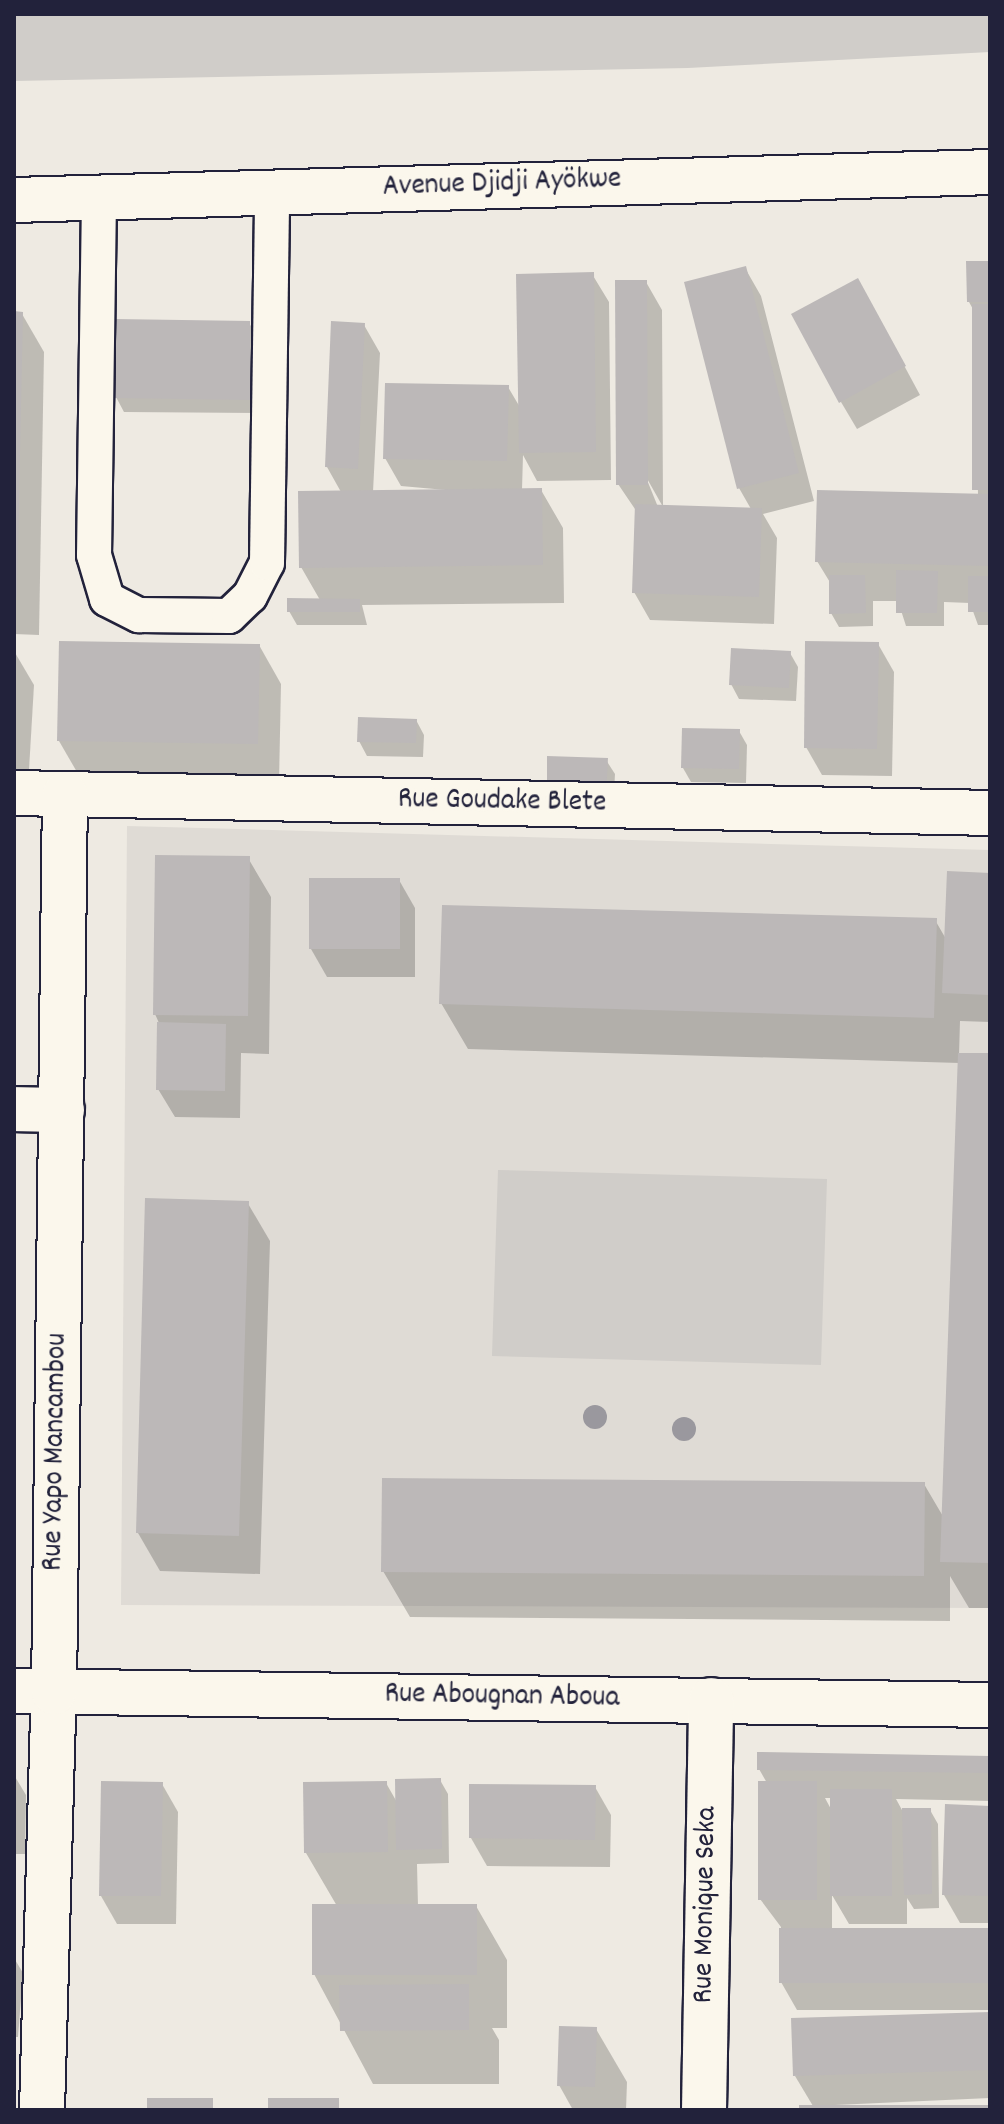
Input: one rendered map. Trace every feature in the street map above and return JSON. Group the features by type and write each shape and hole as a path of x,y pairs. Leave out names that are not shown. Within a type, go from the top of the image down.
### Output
{"street":[{"name":"Avenue Djidji Ayökwe","path":"14,200 990,172"},
{"name":"Rue Goudake Blete","path":"14,793 990,813"},
{"name":"Rue Yapo Mancambou","path":"42,2110 34,1692 62,1110 65,794"},
{"path":"14,1109 62,1110"},
{"name":"Rue Abougnan Aboua","path":"34,1692 990,1705"},
{"name":"Rue Monique Seka","path":"704,2110 711,1700"}],"lane":[{"path":"99,198 94,555 107,599 139,615 229,616 250,596 267,563 272,194"}],"shaded area":[{"path":"14,14 990,14 990,52 688,68 14,81"},
{"path":"127,826 990,850 990,1608 121,1605"},
{"path":"498,1170 827,1179 821,1365 492,1356"}],"building":[{"path":"966,261 990,261 990,302 967,302"},
{"path":"746,266 799,473 737,489 684,282"},
{"path":"594,272 596,452 519,453 516,274"},
{"path":"858,278 906,366 839,403 791,314"},
{"path":"615,280 647,280 648,485 616,485"},
{"path":"972,304 990,304 990,490 972,490"},
{"path":"14,311 23,312 17,597 14,597"},
{"path":"114,319 250,321 250,400 114,398"},
{"path":"331,321 365,323 358,469 325,467"},
{"path":"385,383 509,385 507,461 383,459"},
{"path":"542,488 543,565 299,568 298,491"},
{"path":"817,490 990,494 990,566 815,562"},
{"path":"635,504 762,508 759,597 632,593"},
{"path":"896,570 938,571 937,613 896,613"},
{"path":"829,575 865,575 866,613 829,614"},
{"path":"968,576 990,576 990,612 968,612"},
{"path":"287,598 360,599 360,612 287,612"},
{"path":"59,641 260,644 258,744 57,741"},
{"path":"805,641 879,642 877,749 804,748"},
{"path":"731,648 791,651 789,688 729,685"},
{"path":"358,717 417,719 416,743 357,742"},
{"path":"682,728 740,729 739,769 681,768"},
{"path":"547,756 608,758 606,796 547,794"},
{"path":"155,855 250,856 248,1016 153,1015"},
{"path":"947,871 990,873 989,995 942,993"},
{"path":"309,878 400,878 400,949 309,949"},
{"path":"442,905 937,918 934,1018 439,1004"},
{"path":"157,1022 226,1024 225,1091 156,1090"},
{"path":"958,1053 990,1053 990,1563 940,1562"},
{"path":"145,1198 249,1201 239,1536 136,1533"},
{"path":"382,1478 925,1482 924,1576 381,1572"},
{"path":"757,1752 990,1756 990,1773 757,1770"},
{"path":"441,1778 442,1849 396,1850 395,1779"},
{"path":"101,1781 163,1782 161,1896 99,1896"},
{"path":"387,1781 388,1852 304,1853 303,1782"},
{"path":"758,1781 817,1781 817,1900 758,1900"},
{"path":"469,1784 596,1785 595,1840 469,1838"},
{"path":"830,1789 892,1789 892,1896 830,1896"},
{"path":"945,1804 990,1806 990,1896 942,1895"},
{"path":"902,1808 931,1808 932,1894 904,1895"},
{"path":"312,1904 477,1904 477,1975 312,1975"},
{"path":"779,1928 990,1928 990,1983 779,1983"},
{"path":"469,1984 469,2030 340,2031 339,1985"},
{"path":"990,2012 990,2070 793,2076 791,2018"},
{"path":"559,2026 597,2027 595,2087 557,2086"},
{"path":"147,2098 213,2098 213,2110 147,2110"},
{"path":"268,2098 339,2098 339,2110 268,2110"},
{"path":"799,2105 990,2105 990,2110 799,2110"}]}
